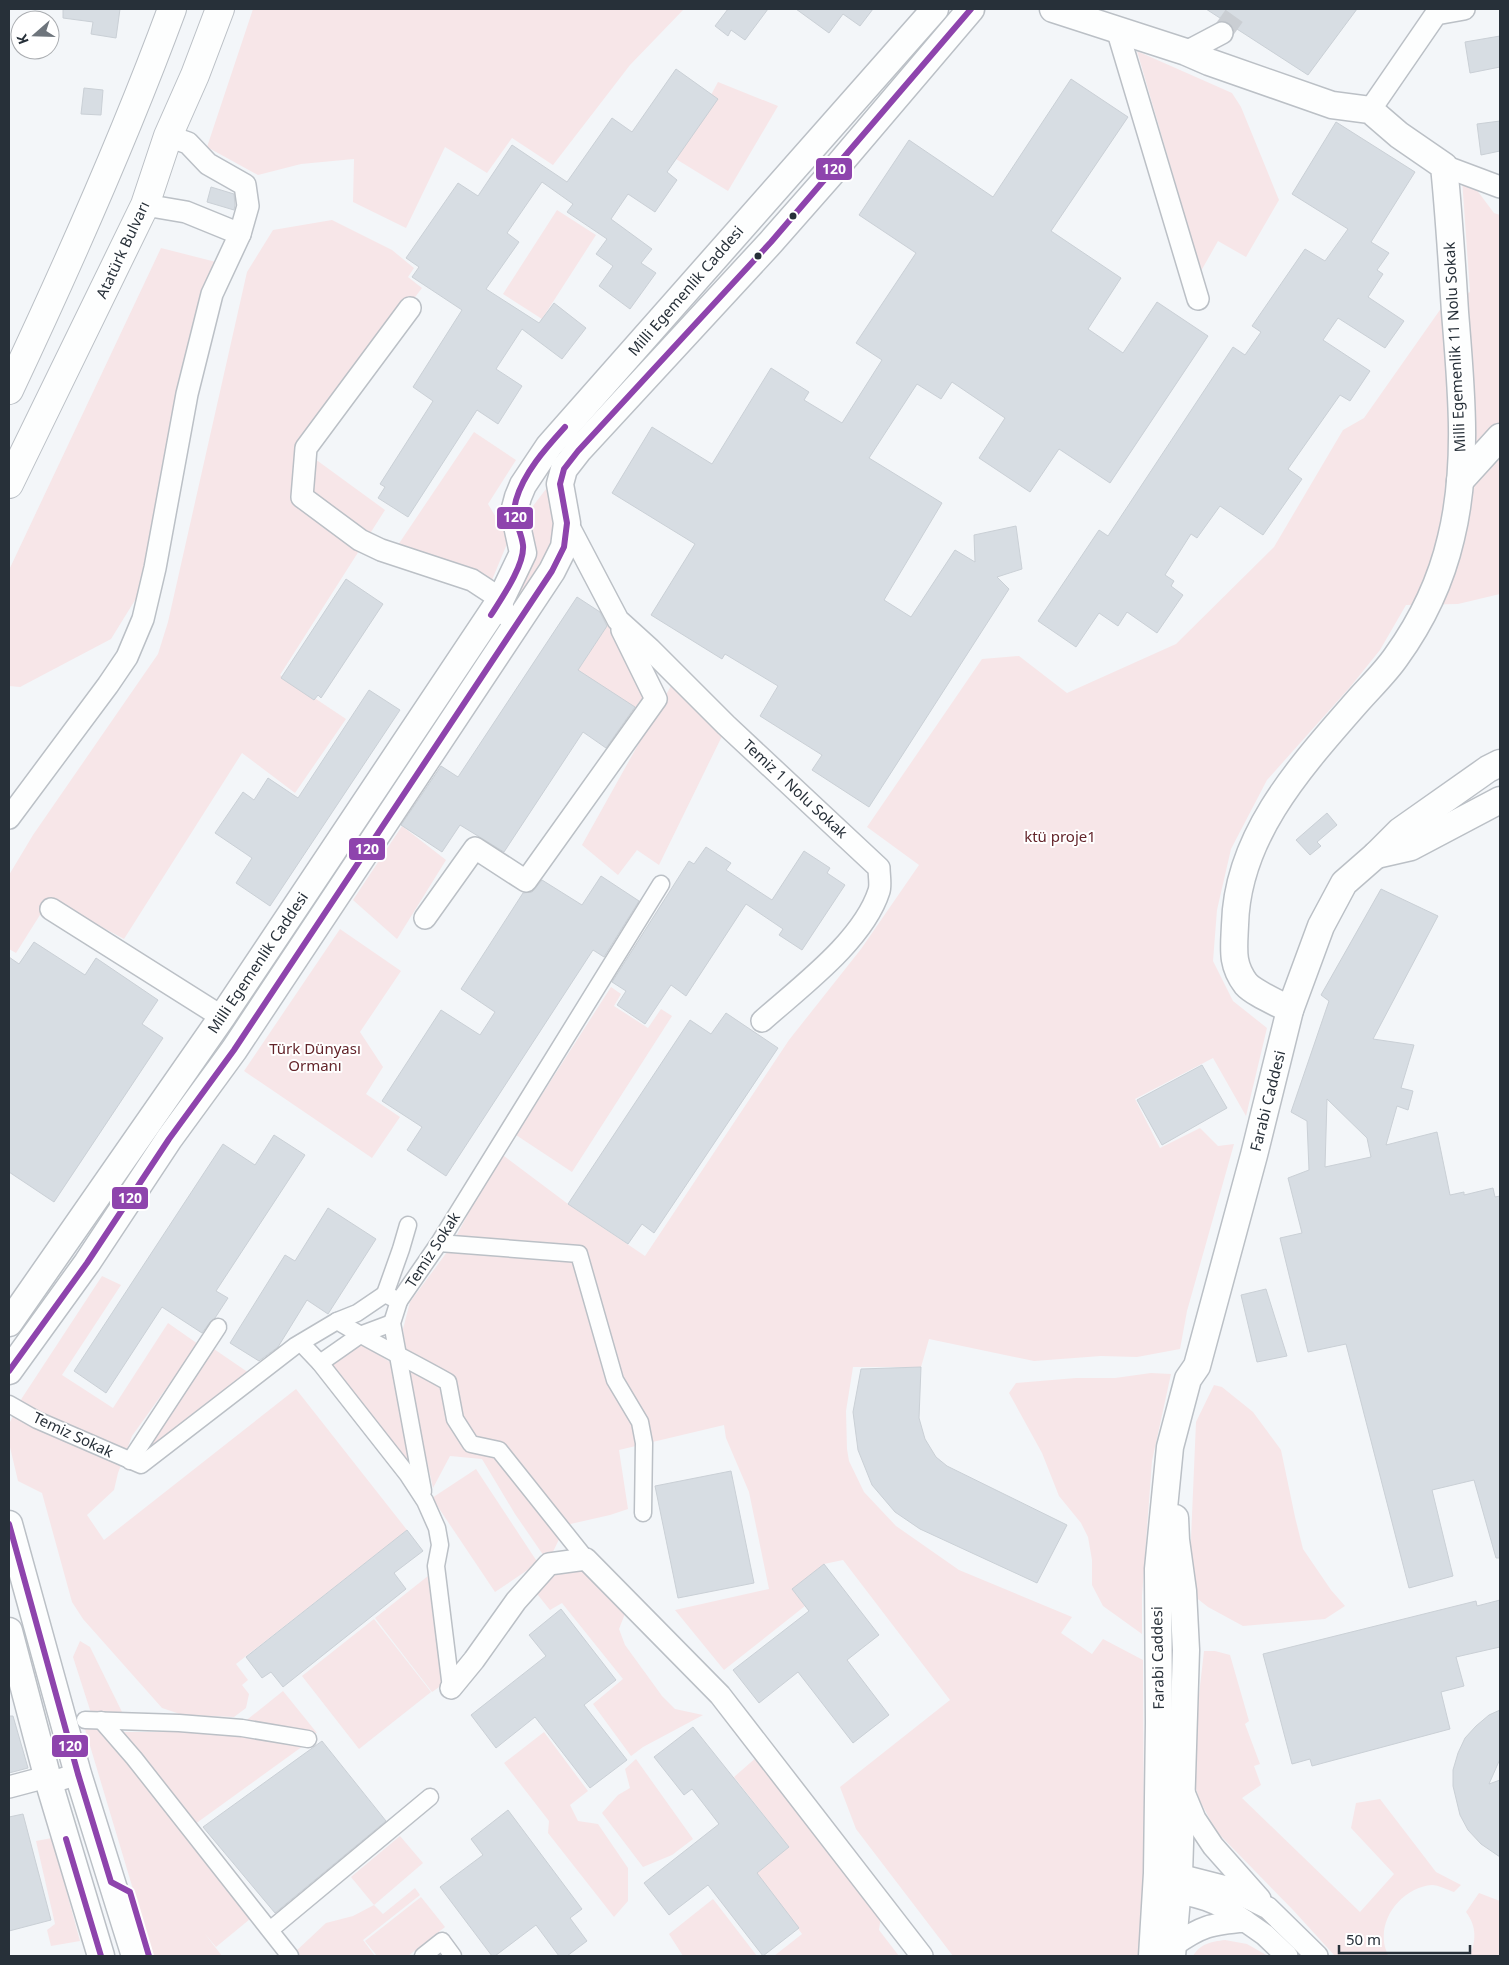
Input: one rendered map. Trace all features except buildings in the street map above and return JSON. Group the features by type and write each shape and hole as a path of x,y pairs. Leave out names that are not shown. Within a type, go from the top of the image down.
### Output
{"highway":[{"path":"9,390 71,257 172,9"},
{"name":"Atatürk Bulvarı","path":"9,484 145,205 168,136 220,9"}],"street":[{"name":"Milli Egemenlik Caddesi","path":"9,1323 222,1017 501,600 523,553 514,512 518,497 531,472 549,446 935,9"},
{"name":"Milli Egemenlik Caddesi","path":"9,1372 87,1263 170,1139 234,1050 552,571 564,547 567,523 560,484 564,469 778,234 971,9"},
{"path":"1053,9 1186,52 1209,62 1332,105 1370,110 1399,135 1444,166 1500,187"},
{"path":"1370,110 1436,14 1464,9"},
{"path":"1117,29 1198,299"},
{"path":"1186,52 1222,33"},
{"path":"9,818 118,671 127,657 143,619 155,568 187,394 212,294 240,234 248,206 245,186 208,164 188,143 168,136"},
{"name":"Milli Egemenlik 11 Nolu Sokak","path":"1290,1010 1248,986 1235,967 1235,910 1241,878 1272,807 1304,763 1395,659 1417,625 1434,590 1451,538 1460,481 1459,353 1444,166"},
{"path":"145,205 186,212 240,234"},
{"path":"410,308 306,448 302,497 360,540 381,550 472,580 501,600 508,638"},
{"path":"1460,481 1500,437"},
{"path":"531,472 547,476 560,484"},
{"name":"Temiz 1 Nolu Sokak","path":"567,523 618,620 650,649 726,725 879,868 880,890 852,937 762,1022"},
{"path":"552,571 585,558"},
{"path":"426,918 475,848 526,881 656,699 618,620"},
{"name":"Farabi Caddesi","path":"1166,1953 1167,1883 1158,1569 1170,1447 1188,1380 1197,1366 1254,1155 1290,1010 1321,926 1344,883 1407,825 1498,767"},
{"name":"Farabi Caddesi","path":"1376,855 1411,846 1500,800"},
{"name":"Temiz Sokak","path":"9,1404 38,1420 141,1465 301,1343 337,1321 392,1297 439,1243 661,884"},
{"path":"51,909 222,1017"},
{"path":"408,1225 401,1249 392,1297 392,1322 424,1501"},
{"path":"439,1243 579,1254 615,1380 640,1422 644,1442 643,1513"},
{"path":"337,1321 448,1382 455,1419 471,1444 499,1450 586,1559 720,1695 922,1956"},
{"path":"320,1363 360,1335 392,1322"},
{"path":"130,1461 218,1326"},
{"path":"301,1343 320,1363 408,1475 424,1501 437,1528 440,1545 436,1566 451,1688"},
{"name":"Farabi Caddesi","path":"1167,1883 1181,1785 1186,1650 1176,1540 1175,1505 1184,1445 1200,1382 1197,1366"},
{"path":"9,1524 78,1774 134,1956"},
{"path":"451,1688 474,1660 516,1601 549,1564 586,1559"},
{"path":"1158,1614 1184,1616"},
{"path":"9,1631 49,1782 101,1956"},
{"path":"1159,1651 1186,1650"},
{"path":"290,1956 134,1758 93,1720 242,1728 308,1739"},
{"path":"9,1787 39,1780 49,1782 78,1774"},
{"path":"9,1798 43,1791 49,1782"},
{"path":"1181,1785 1195,1819 1213,1846 1268,1908 1317,1956"},
{"path":"270,1930 430,1797"},
{"path":"1167,1883 1226,1887 1268,1908"},
{"path":"1167,1883 1224,1906 1265,1936 1287,1956"},
{"path":"1166,1953 1195,1930 1220,1923 1245,1921"},
{"path":"423,1956 442,1941 454,1956"}],"green space":[{"path":"253,9 684,9 630,65 553,165 512,138 487,173 445,147 406,228 353,202 354,159 301,164 258,175 207,147"},
{"path":"1137,51 1232,93 1241,107 1279,200 1246,257 1218,241 1201,271"},
{"path":"718,82 778,106 728,191 676,159"},
{"name":"ktü proje1","path":"1462,179 1476,189 1494,213 1500,215 1500,594 1458,604 1406,605 1380,650 1351,686 1267,780 1231,849 1217,910 1213,961 1233,1001 1267,1028 1246,1116 1213,1058 1135,1099 1160,1148 1200,1128 1218,1146 1234,1144 1187,1311 1180,1349 1137,1357 1101,1356 1034,1361 929,1339 921,1367 853,1367 846,1411 849,1461 864,1492 896,1526 959,1570 1072,1617 1061,1633 1092,1654 1103,1639 1143,1660 1144,1872 1139,1956 953,1956 856,1829 840,1787 950,1700 843,1560 824,1564 792,1589 805,1606 724,1670 675,1610 769,1589 749,1492 726,1438 724,1425 619,1450 628,1509 566,1525 548,1562 515,1514 482,1459 450,1456 433,1488 413,1401 403,1329 410,1302 450,1248 500,1153 568,1204 645,1256 789,1040 861,949 919,865 867,827 982,659 1019,656 1067,693 1176,644 1274,547 1343,430 1364,418 1442,307 1470,292"},
{"path":"557,210 596,235 542,319 503,294"},
{"path":"332,220 392,250 414,268 408,277 422,288 300,448 385,510 280,675 346,719 295,793 242,753 124,939 50,899 16,953 9,949 9,875 33,835 158,654 168,622 247,272 273,230"},
{"path":"161,248 216,262 192,342 159,484 140,592 111,639 20,687 9,686 9,570"},
{"path":"474,432 516,460 488,504 509,539 492,580 398,545"},
{"path":"546,489 562,527 542,567 517,603 509,606 533,552 530,510"},
{"path":"611,620 646,693 635,708 595,681 544,722"},
{"path":"672,684 724,732 659,865 637,850 618,875 582,845"},
{"path":"402,826 446,860 397,939 353,900"},
{"name":"Türk Dünyası Ormanı","path":"340,929 401,971 360,1032 383,1067 366,1094 400,1117 372,1158 244,1071"},
{"path":"611,987 621,994 614,1006 648,1028 661,1009 672,1016 572,1172 516,1135"},
{"path":"102,1276 121,1285 62,1375 113,1408 168,1323 198,1344 132,1436 118,1473 114,1490 87,1515 104,1540 296,1389 407,1530 236,1664 248,1680 242,1685 249,1694 246,1708 234,1717 183,1715 162,1708 83,1619 72,1602 42,1493 18,1481 9,1443 9,1424 22,1398"},
{"path":"359,1342 390,1362 411,1468 329,1367"},
{"path":"211,1347 249,1373 139,1458"},
{"path":"1151,1373 1171,1374 1152,1461 1142,1596 1142,1634 1103,1606 1092,1585 1092,1560 1088,1537 1081,1523 1059,1496 1042,1453 1009,1393 1016,1383 1076,1378 1115,1378"},
{"path":"1214,1385 1222,1387 1253,1412 1281,1450 1303,1549 1331,1590 1345,1606 1325,1619 1243,1626 1208,1607 1194,1596 1190,1562 1196,1422"},
{"path":"476,1469 538,1563 495,1592 432,1498"},
{"path":"583,1568 626,1611 619,1629 625,1645 662,1696 675,1709 703,1715 643,1747 631,1756 593,1704 623,1679 562,1603 550,1610 534,1590 549,1572"},
{"path":"428,1576 442,1685 432,1692 375,1618"},
{"path":"374,1619 431,1692 359,1749 302,1676"},
{"path":"80,1641 90,1647 123,1714 91,1713 73,1657"},
{"path":"1204,1651 1215,1651 1230,1655 1249,1721 1245,1724 1260,1764 1254,1766 1261,1785 1242,1798 1360,1912 1394,1874 1351,1828 1356,1803 1380,1799 1436,1872 1461,1885 1454,1892 1432,1885 1422,1887 1404,1896 1386,1921 1384,1943 1388,1956 1335,1956 1216,1831 1199,1799 1194,1782 1194,1739"},
{"path":"283,1691 317,1733 243,1723"},
{"path":"100,1725 250,1919 216,1947 205,1934 222,1956 153,1956 85,1729"},
{"path":"118,1732 231,1732 303,1746 191,1827"},
{"path":"544,1732 588,1791 570,1805 578,1821 598,1824 628,1868 628,1901 614,1917 548,1833 549,1821 504,1763"},
{"path":"758,1756 881,1916 879,1930 899,1956 774,1956 802,1934 757,1873 789,1847 734,1777"},
{"path":"636,1759 693,1839 672,1855 643,1867 602,1813 618,1795 630,1788 625,1769"},
{"path":"400,1836 423,1863 374,1905 351,1877"},
{"path":"52,1838 80,1941 51,1946 47,1930 55,1924 36,1841"},
{"path":"415,1888 420,1895 363,1940 375,1956 295,1956 293,1954 326,1923 353,1916 374,1905 383,1914"},
{"path":"1479,1893 1500,1901 1500,1956 1470,1956 1474,1928 1466,1912"},
{"path":"421,1897 445,1927 408,1956 377,1956 365,1941"},
{"path":"713,1899 757,1956 683,1956 669,1934"},
{"path":"1225,1940 1247,1944 1268,1956 1193,1956 1203,1946"}],"tunnel":[{"path":"1222,33 1239,9"}],"transit line":[{"name":"120","path":"9,1371 87,1263 169,1139 234,1050 552,571 564,547 567,523 560,484 564,469 578,451 771,242 971,9"},
{"name":"120","path":"491,615 512,582 523,553 522,539 515,512 516,500 524,480 536,461 565,427"},
{"name":"120","path":"9,1524 78,1774 111,1882 130,1892 149,1956"},
{"name":"120","path":"66,1839 101,1956"}]}
